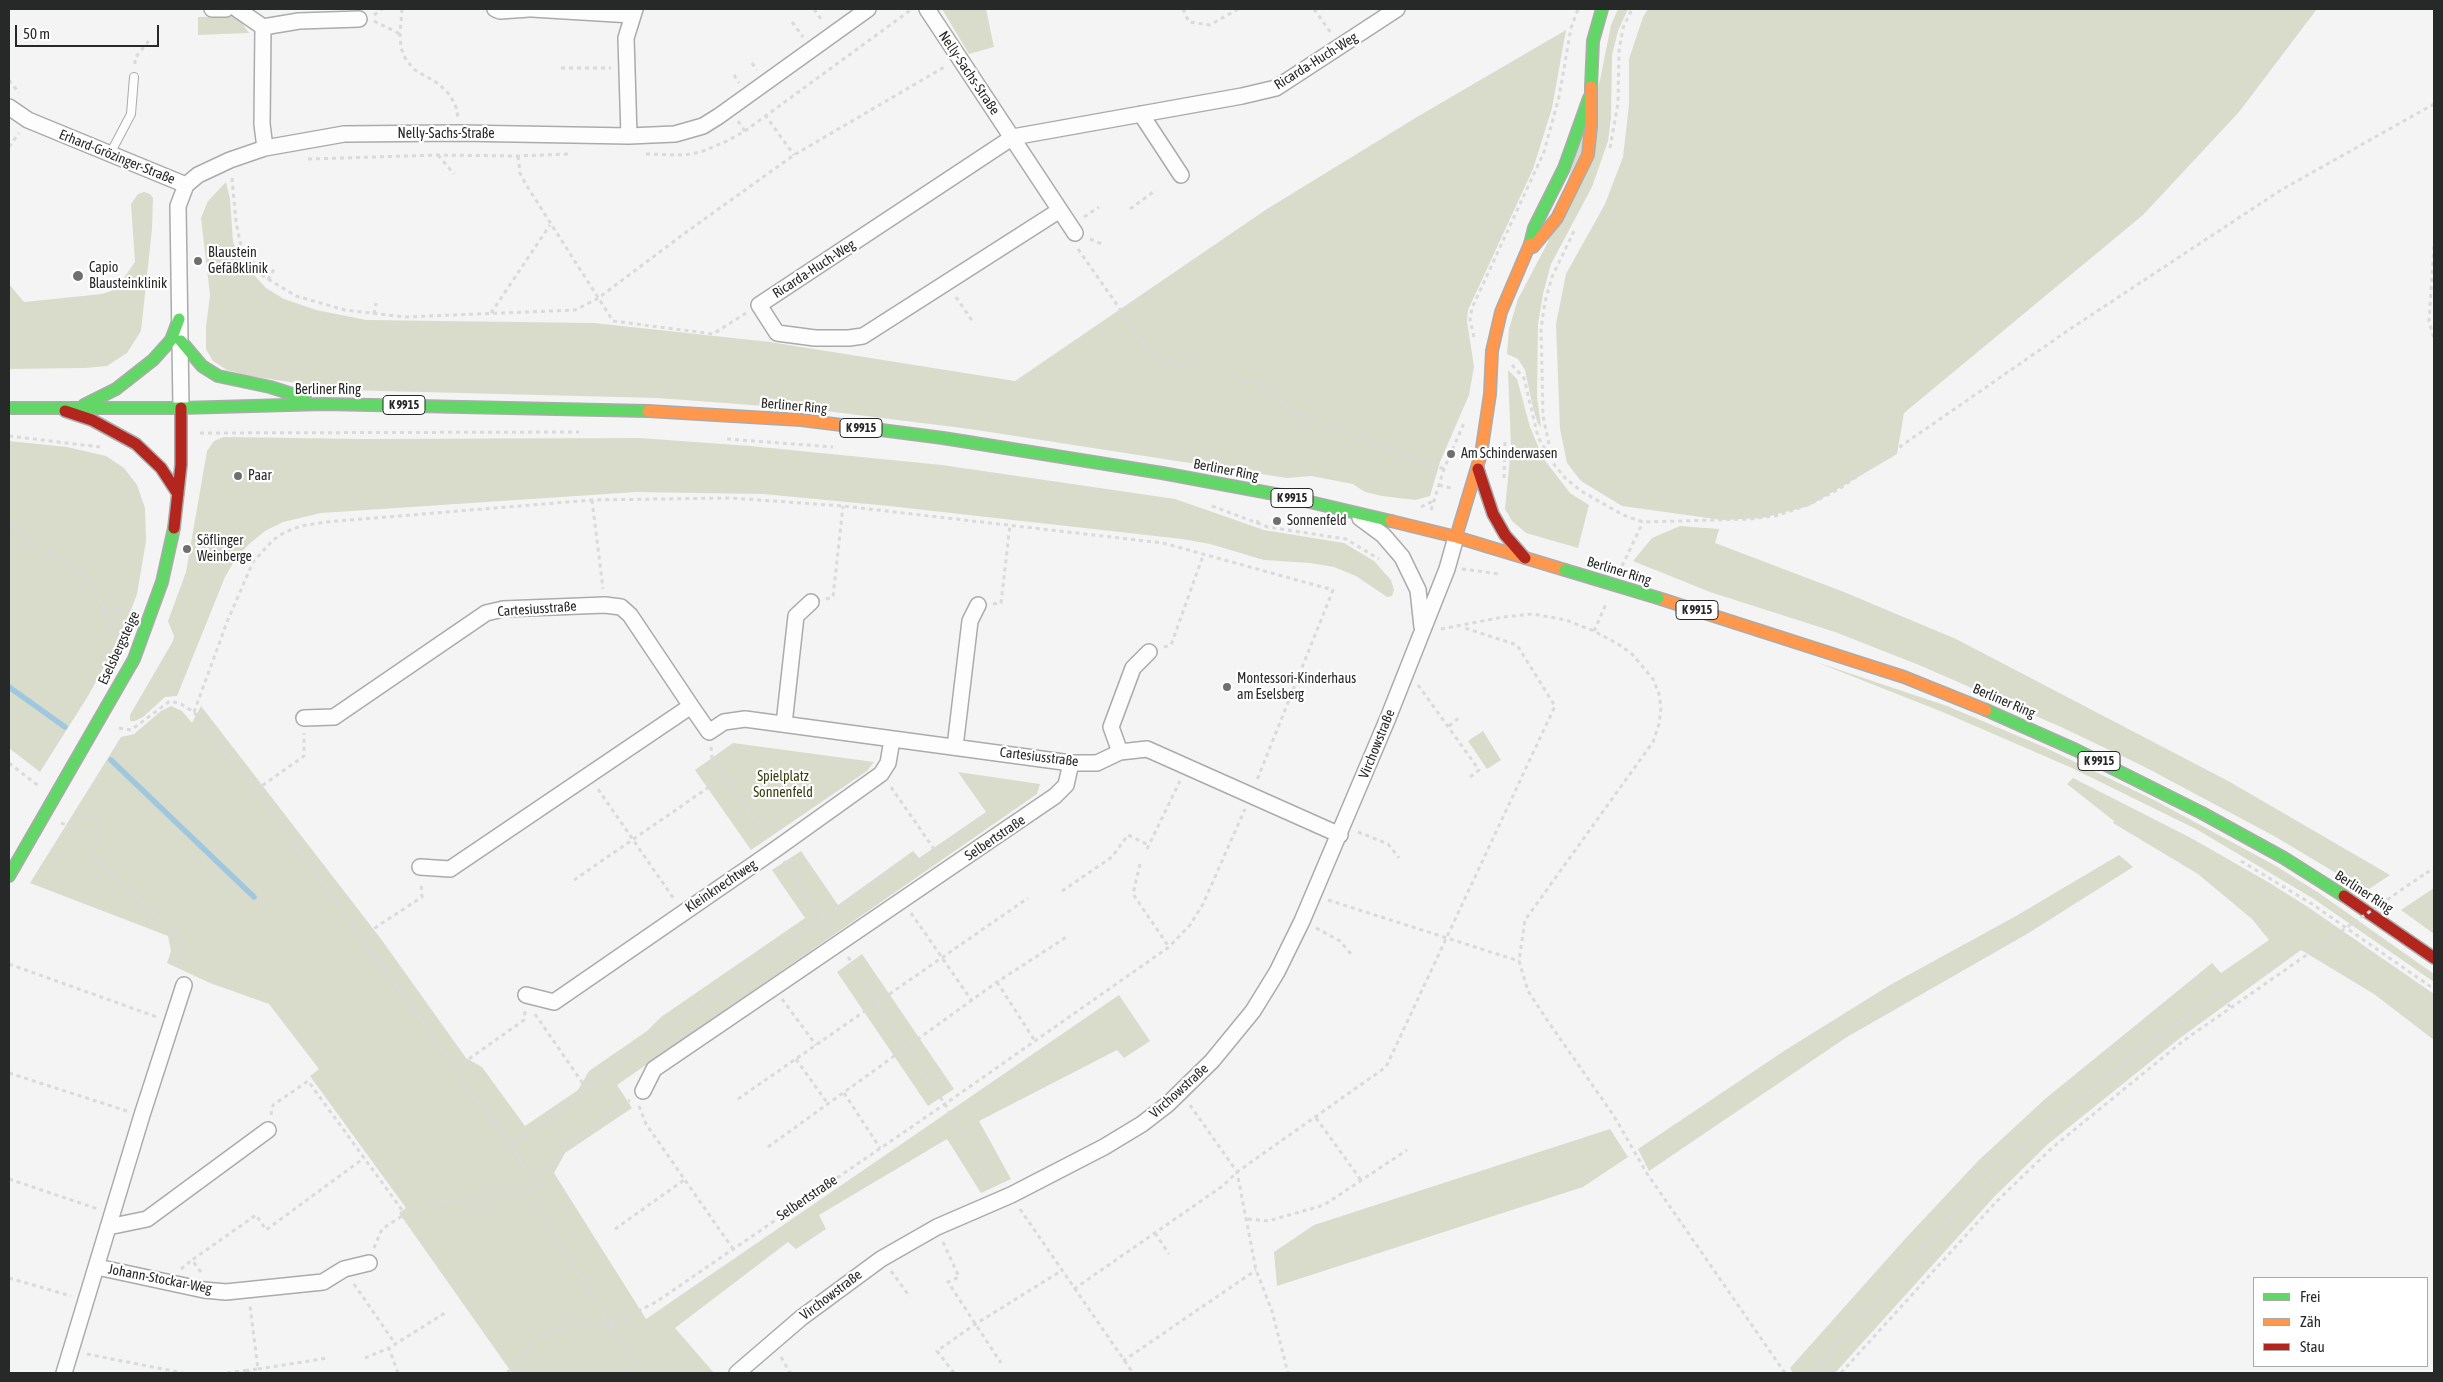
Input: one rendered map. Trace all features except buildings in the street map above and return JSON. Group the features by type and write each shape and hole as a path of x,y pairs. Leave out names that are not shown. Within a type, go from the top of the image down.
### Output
{"main road":[{"path":"1528,252 1557,218 1588,155 1591,126 1589,98 1593,41 1602,9"},
{"path":"1456,537 1478,469 1490,394 1492,351 1499,322 1509,289 1528,252 1534,228 1564,168 1589,98"},
{"path":"78,408 116,389 153,360 171,340 179,319"},
{"path":"181,341 202,366 218,376 270,387 324,404"},
{"name":"Berliner Ring","path":"9,408 181,408 324,404 659,411 801,420 944,438 1162,472 1351,511 1456,537 1812,646 1904,677 1991,712 2076,750 2202,813 2352,901 2434,958"},
{"path":"54,408 92,420 136,444 161,468 178,494"},
{"name":"Eselsbergsteige","path":"9,876 134,659 162,582 178,494 182,433 181,408"},
{"path":"1478,469 1493,514 1505,535 1525,558"}],"street":[{"path":"212,9 226,9"},
{"path":"237,9 264,26 298,21 364,19"},
{"path":"495,9 500,11 530,9 634,12 626,38 629,136"},
{"name":"Nelly-Sachs-Straße","path":"186,185 198,175 230,160 265,148 344,134 459,133 629,136 675,134 703,126 868,9"},
{"name":"Nelly-Sachs-Straße","path":"927,9 958,58 1013,137"},
{"name":"Ricarda-Huch-Weg","path":"1060,210 863,336 815,338 778,333 759,305 1013,137 1242,96 1276,88 1397,9"},
{"path":"264,26 262,124 265,148"},
{"name":"Erhard-Grözinger-Straße","path":"9,107 28,120 186,185 178,206 181,408"},
{"path":"1141,114 1181,175"},
{"path":"1013,137 1075,232"},
{"name":"Virchowstraße","path":"1351,511 1383,535 1402,557 1418,590 1423,630"},
{"name":"Virchowstraße","path":"737,1373 801,1318 881,1258 937,1227 1004,1198 1104,1147 1142,1124 1181,1092 1212,1061 1253,1011 1277,972 1314,896 1404,679 1447,569 1456,537"},
{"path":"784,724 796,616 811,602"},
{"name":"Cartesiusstraße","path":"304,718 334,717 486,612 605,604 621,607 630,615 709,732 724,722 745,719 1071,763 1096,763 1120,752 1147,749 1342,830"},
{"path":"955,747 970,621 978,605"},
{"path":"1120,752 1111,727 1133,668 1149,652"},
{"path":"420,867 450,869 691,706"},
{"path":"881,774 888,763 892,740"},
{"name":"Selbertstraße","path":"643,1091 654,1069 1055,796 1066,785 1071,763"},
{"name":"Kleinknechtweg","path":"526,996 554,1002 881,774"},
{"name":"Johann-Stockar-Weg","path":"64,1373 142,1116 186,979"},
{"path":"110,1221 147,1218 268,1130"},
{"name":"Johann-Stockar-Weg","path":"97,1267 204,1290 226,1292 323,1282 344,1269 369,1262"}],"lane":[{"path":"110,154 131,114 134,77"}],"path":[{"path":"402,9 401,48 406,60 415,70 439,84 450,95 456,107 459,133"},
{"path":"745,131 912,9"},
{"path":"1183,9 1189,22 1210,25 1238,9"},
{"path":"1314,9 1340,46"},
{"path":"1608,154 1614,136 1618,103 1619,51 1623,28 1632,9"},
{"path":"364,19 400,34"},
{"path":"134,77 135,58 151,38"},
{"path":"230,160 236,222 241,246 251,262 268,280 296,296 345,310 374,314 429,317 575,310 597,299 685,233 794,156 898,96 958,58"},
{"path":"560,68 626,68"},
{"path":"1506,364 1512,365 1524,378 1538,437 1553,463 1566,479 1581,491 1623,515 1643,522 1751,519 1775,516 1808,505 1839,489 2070,329 2282,190 2434,104"},
{"path":"765,115 794,156"},
{"path":"306,159 437,155 518,156 520,173 525,184 597,299 613,321 713,334 759,305"},
{"path":"437,155 454,174"},
{"path":"1130,209 1156,190"},
{"path":"491,314 550,225"},
{"path":"1553,463 1543,416 1541,329 1544,302 1552,277 1576,227"},
{"path":"1075,232 1075,245 1150,352 1164,358 1251,382 1268,391 1294,413 1444,469"},
{"path":"2434,246 2429,321 2434,339"},
{"path":"268,280 274,269"},
{"path":"947,284 973,322"},
{"path":"374,314 376,303"},
{"path":"182,433 581,432"},
{"path":"9,436 104,448"},
{"path":"1504,438 1504,479"},
{"path":"726,439 843,448"},
{"path":"1439,485 1470,494"},
{"path":"194,712 247,575 262,551 285,532 301,526 326,522 592,500 731,498 843,506 1163,543 1333,590"},
{"path":"592,500 605,604"},
{"path":"1210,505 1257,524 1284,530 1337,536 1361,546 1383,563"},
{"path":"811,602 833,597 843,506"},
{"path":"1257,524 1259,516"},
{"path":"1627,556 1643,522"},
{"path":"9,525 31,544 70,564 83,574 93,587 112,636 134,659"},
{"path":"978,605 1001,603 1010,525"},
{"path":"9,552 22,550 31,544"},
{"path":"1149,652 1170,645 1204,553"},
{"path":"103,609 135,610"},
{"path":"1594,631 1603,610"},
{"path":"1423,630 1461,626 1503,617 1533,614 1566,620 1594,631 1632,654 1652,679 1659,694 1661,708 1659,724 1653,742 1525,920 1519,961 1528,991 1614,1116 1646,1172 1785,1373"},
{"path":"1074,1290 1224,1185 1237,1172 1386,1068 1555,706 1517,645 1461,626"},
{"path":"1404,679 1421,686 1479,770 1469,778"},
{"path":"119,728 131,730 170,701 194,712 220,747 244,773 511,1146 536,1186 543,1212 565,1254 644,1373"},
{"path":"1449,726 1460,717"},
{"path":"256,790 304,756 304,718"},
{"path":"712,758 822,918 906,1048 945,1104 1004,1198 1061,1272 1123,1362 1133,1373"},
{"path":"9,763 54,797"},
{"path":"1147,849 1187,766"},
{"path":"881,774 904,804 936,852"},
{"path":"588,776 683,912"},
{"path":"574,880 725,776"},
{"path":"511,1146 608,1069 822,918 910,858 916,866 990,814"},
{"path":"60,822 69,826 88,816 97,821 99,829 91,846 92,855 142,905 178,932 182,939 183,947 179,963 186,979"},
{"path":"1342,830 1388,844 1399,858"},
{"path":"1062,892 1112,857 1128,835 1149,845"},
{"path":"2237,859 2312,904 2434,989"},
{"path":"1140,864 1133,894 1169,947"},
{"path":"361,937 422,897 420,867"},
{"path":"1841,1373 1972,1228 2026,1172 2135,1079 2230,1007 2434,869"},
{"path":"1314,896 1519,961"},
{"path":"738,1099 1028,898"},
{"path":"903,901 972,1000"},
{"path":"1302,921 1340,941 1351,954"},
{"path":"768,1147 997,982 1068,936"},
{"path":"9,964 139,1010"},
{"path":"997,982 1035,1041"},
{"name":"Selbertstraße","path":"612,1324 656,1302 1116,986"},
{"path":"773,987 816,1045"},
{"path":"1812,1373 1957,1211 2043,1128 2219,991 2230,1007"},
{"path":"456,1068 524,1020 526,996"},
{"path":"550,1035 586,1088"},
{"path":"796,1059 828,1104"},
{"path":"9,1073 112,1106"},
{"path":"268,1130 273,1105 308,1081 405,1214"},
{"path":"369,1262 382,1229 405,1214 432,1202 516,1198 536,1186 565,1146 643,1091"},
{"path":"1181,1092 1237,1172 1248,1219 1256,1270 1272,1311 1288,1373"},
{"path":"844,1093 880,1148"},
{"path":"1316,1118 1361,1180"},
{"path":"646,1124 733,1249"},
{"path":"1248,1219 1268,1222 1324,1205 1408,1150"},
{"path":"204,1290 204,1276 192,1260 256,1215 266,1230 364,1158"},
{"path":"9,1179 110,1221"},
{"path":"615,1229 684,1180"},
{"path":"1155,1233 1169,1254"},
{"path":"945,1247 959,1277 948,1282 974,1325 1001,1363"},
{"path":"344,1269 396,1345"},
{"path":"1123,1362 1256,1270"},
{"path":"954,1373 937,1352 974,1325 1061,1272"},
{"path":"892,1273 910,1297"},
{"path":"9,1278 87,1300"},
{"path":"248,1290 258,1369"},
{"path":"365,1358 396,1345 448,1310"},
{"path":"507,1373 537,1338 566,1327 612,1324"},
{"path":"389,1348 398,1373"},
{"path":"71,1351 183,1373"},
{"path":"227,1373 248,1372 328,1358"},
{"path":"782,1358 790,1373"}],"green space":[{"path":"942,9 986,9 994,47 969,54"},
{"path":"1618,9 1628,9 1618,31 1612,55 1611,118 1608,141 1592,187 1551,264 1543,294 1538,324 1537,397 1541,427 1538,424 1533,408 1525,370 1518,359 1507,354 1509,329 1518,299 1548,242 1600,80 1611,25"},
{"path":"1648,9 2317,9 2239,112 2143,215 1904,413 1897,454 1809,506 1762,518 1722,520 1622,506 1581,481 1567,463 1560,429 1556,324 1566,274 1605,204 1623,157 1629,105 1629,59 1643,17"},
{"path":"237,16 249,33 198,35 198,17"},
{"path":"1566,30 1552,108 1533,169 1468,310 1467,321 1474,367 1469,395 1440,462 1430,496 1415,500 1382,496 1365,492 1353,484 1311,476 1287,478 970,429 818,410 658,398 344,390 249,376 227,370 213,361 206,349 206,327 210,295 201,218 208,201 226,182 230,199 233,242 241,261 266,288 284,299 316,310 366,320 594,323 770,342 1015,381 1267,209 1417,117"},
{"path":"144,192 150,194 153,198 152,229 141,331 127,353 107,366 9,369 9,284 24,302 102,294 111,291 119,285 135,262 131,204 138,194"},
{"path":"1508,370 1517,379 1530,427 1543,458 1570,493 1589,505 1578,548 1526,533 1512,521 1505,509 1511,447"},
{"path":"224,437 363,439 640,438 750,446 942,465 1175,499 1264,530 1344,543 1374,561 1391,580 1394,590 1392,596 1387,597 1356,576 1334,567 1310,563 1264,560 1210,544 1182,539 889,506 763,494 636,492 321,513 283,522 265,531 236,558 225,577 177,696 165,697 143,717 130,721 130,715 173,641 174,636 168,621 186,572 207,451 214,441"},
{"path":"9,441 67,447 106,456 124,468 137,485 145,508 146,541 137,594 122,634 88,696 40,772 9,748"},
{"path":"1680,526 1719,529 1715,543 1844,592 1956,639 2230,782 2390,875 2366,891 2274,836 2143,766 2061,727 1919,665 1835,632 1710,592 1633,561 1652,538"},
{"path":"1816,662 1947,706 2044,747 2156,801 2276,866 2319,893 2434,974 2434,982 2314,899 2196,829 2072,768 1945,713"},
{"path":"171,706 182,711 192,723 201,706 381,939 466,1058 482,1067 525,1126 578,1090 589,1071 647,1031 661,1017 805,918 772,870 801,851 838,905 913,851 919,858 986,812 958,772 1040,784 1037,794 617,1085 632,1108 565,1153 554,1173 646,1319 1119,995 1150,1041 1124,1058 1117,1050 979,1121 1011,1179 981,1193 947,1139 819,1215 826,1229 796,1249 788,1242 675,1328 714,1373 512,1373 399,1213 406,1208 310,1076 319,1069 269,1004 210,983 167,963 171,951 168,936 30,883 121,737 134,734 161,711"},
{"path":"1483,731 1501,760 1487,769 1468,741"},
{"name":"Spielplatz Sonnenfeld","path":"733,743 874,762 867,771 751,850 695,770"},
{"path":"2073,778 2191,838 2268,882 2308,907 2434,994 2434,1040 2374,994 2301,950 2180,1038 2048,1144 1994,1197 1835,1373 1793,1373 1790,1368 1905,1239 1978,1161 2045,1099 2212,963 2221,973 2269,940 2252,919 2198,874 2113,823 2114,821 2067,784"},
{"path":"2119,855 2133,867 2027,934 1847,1037 1649,1171 1638,1149 1784,1051 1890,985 2016,916"},
{"path":"2434,888 2434,934 2401,910"},
{"path":"862,954 954,1089 928,1106 837,972"},
{"path":"1610,1129 1628,1157 1583,1187 1277,1286 1274,1252 1314,1225"}],"waterway":[{"path":"9,687 65,727"},
{"path":"111,760 254,897"}],"traffic: fast":[{"path":"1591,87 1593,41 1602,9"},
{"path":"1530,244 1534,228 1564,168 1589,98"},
{"path":"84,405 116,389 153,360 171,340 179,319"},
{"path":"181,341 202,366 218,376 270,387 305,398"},
{"path":"9,408 181,408 324,404 648,411"},
{"path":"850,426 943,438 1162,473 1280,495 1391,521"},
{"path":"9,876 134,659 162,582 174,528"},
{"path":"1565,570 1658,598"},
{"path":"1986,710 2076,750 2202,813 2284,858 2344,896"}],"traffic: slow":[{"path":"1533,247 1557,218 1588,155 1591,126 1591,87"},
{"path":"1456,537 1481,454 1490,394 1492,351 1501,312 1530,244"},
{"path":"648,411 801,420 850,426"},
{"path":"1391,521 1456,537 1565,570"},
{"path":"1658,598 1904,677 1986,710"}],"traffic: jam":[{"path":"174,528 181,465 181,408"},
{"path":"65,411 92,420 136,444 161,468 178,494"},
{"path":"1478,469 1493,514 1505,535 1525,558"},
{"path":"2344,896 2434,958"}],"place":[{"name":"Blaustein Gefäßklinik","path":"198,261"},
{"name":"Capio Blausteinklinik","path":"78,276"},
{"name":"Am Schinderwasen","path":"1451,454"},
{"name":"Paar","path":"238,476"},
{"name":"Sonnenfeld","path":"1277,521"},
{"name":"Söflinger Weinberge","path":"187,549"},
{"name":"Montessori-Kinderhaus am Eselsberg","path":"1227,687"}]}
